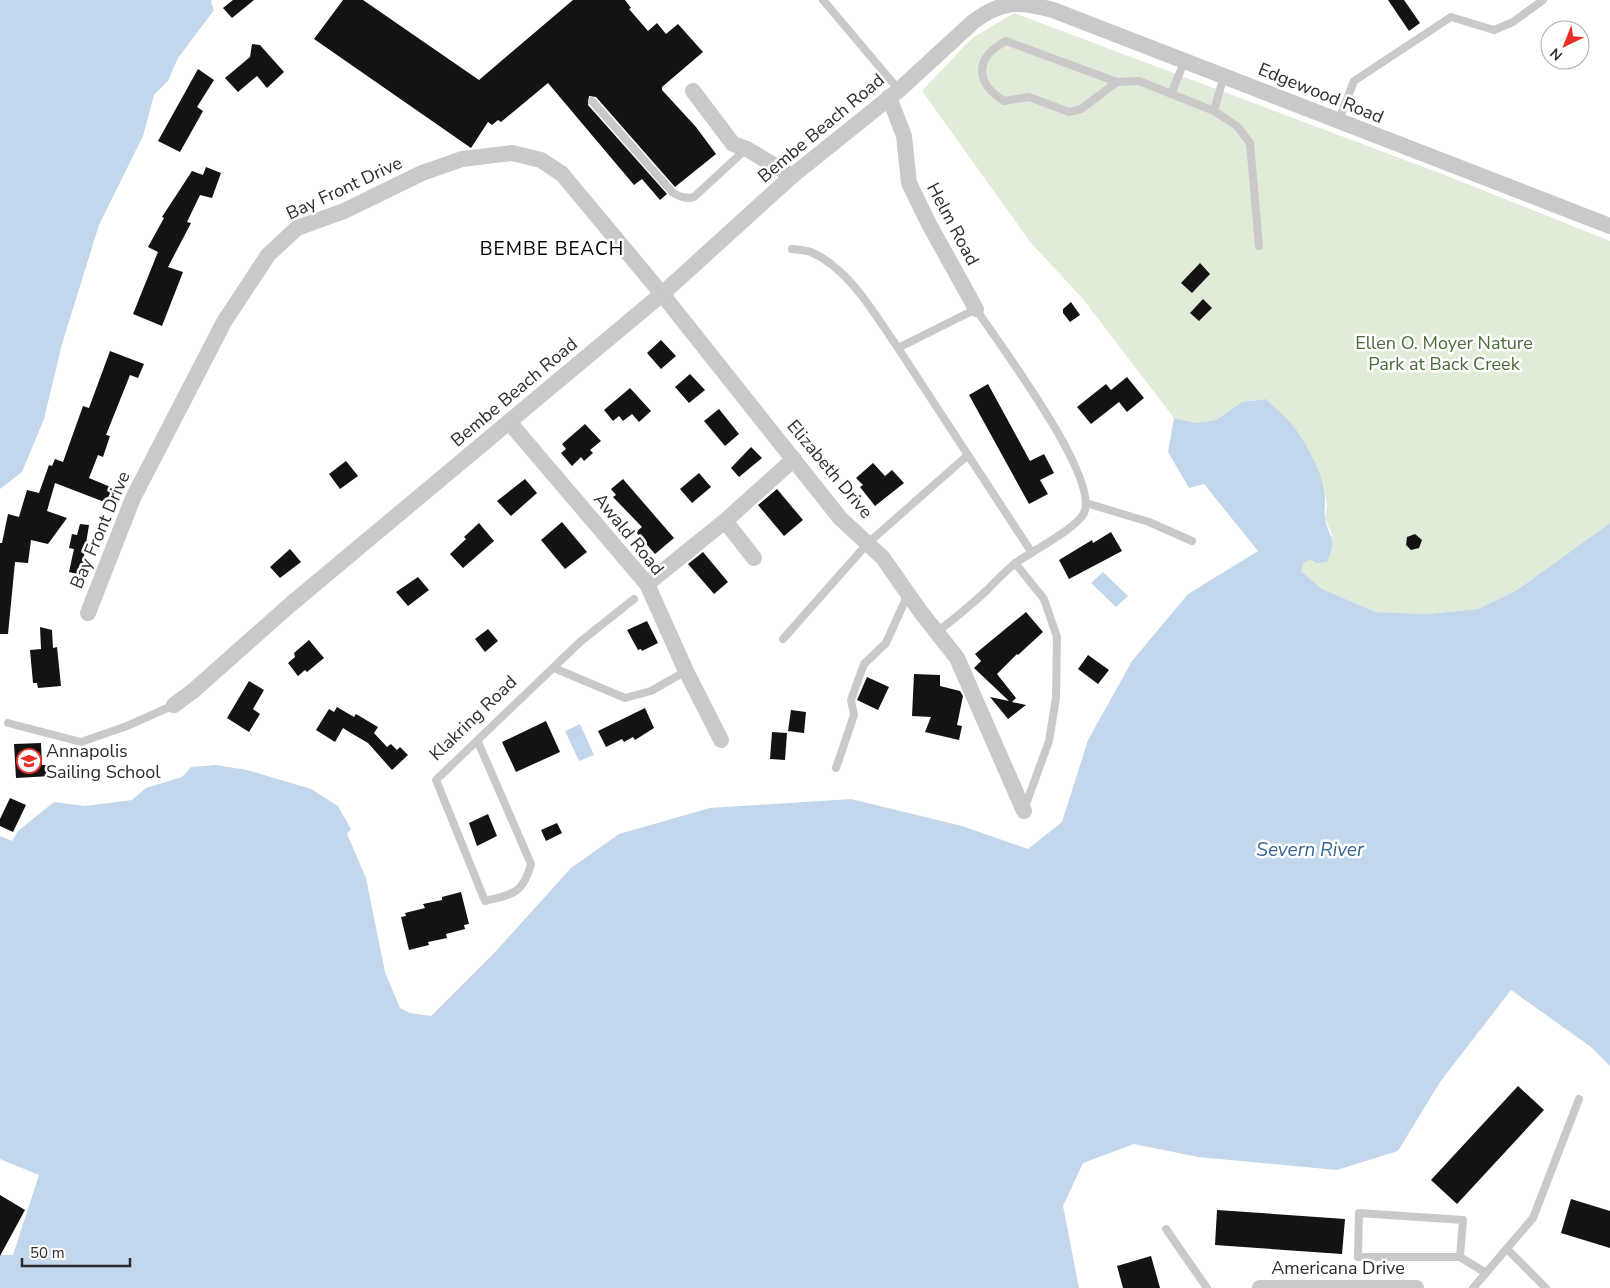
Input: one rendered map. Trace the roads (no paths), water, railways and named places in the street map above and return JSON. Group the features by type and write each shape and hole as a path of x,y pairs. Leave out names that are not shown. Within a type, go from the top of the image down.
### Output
{"street":[{"name":"Bembe Beach Road","path":"174,705 193,691 284,610 662,294 792,176 894,93 986,12 1017,1"},
{"name":"Edgewood Road","path":"1017,1 1053,10 1186,60 1338,122 1610,226"},
{"path":"692,91 733,144 747,149 792,176"},
{"name":"Helm Road","path":"894,93 904,136 909,183 929,224 976,309"},
{"name":"Bay Front Drive","path":"88,613 133,498 224,322 268,254 297,228 344,211 422,173 462,159 512,153 541,160 562,174 662,294"},
{"name":"Elizabeth Drive","path":"662,294 840,518 883,558 908,594 958,658 1024,811"},
{"name":"Awald Road","path":"510,422 647,584 686,671 721,740"},
{"path":"647,584 725,521 794,459"},
{"path":"725,521 754,558"},
{"name":"Americana Drive","path":"1260,1288 1416,1288"}],"lane":[{"path":"823,0 894,93"},
{"path":"1338,122 1354,81 1451,17 1494,30 1513,22 1543,0"},
{"path":"1116,82 1081,109 1069,112 1029,97 1004,101 990,92 982,80 982,68 986,55 1006,41 1116,82 1139,81 1214,112 1237,126 1250,143 1259,246"},
{"path":"1171,94 1186,60"},
{"path":"1214,112 1224,75"},
{"path":"592,101 673,193 680,197 687,199 694,197 747,149"},
{"path":"792,249 810,252 831,265 848,281 898,348 1032,553"},
{"path":"898,348 976,309 1064,441 1083,485 1086,503 1083,515 1076,523 1015,563 961,614 937,632"},
{"path":"784,639 868,543 968,455"},
{"path":"1086,503 1150,522 1192,541"},
{"path":"1015,563 1044,599 1057,637 1056,698 1049,740 1024,811"},
{"path":"836,768 854,716 851,700 864,664 886,643 908,594"},
{"name":"Klakring Road","path":"478,742 531,864 526,880 516,893 485,901 436,780 478,742 580,642 634,599"},
{"path":"554,668 625,698 651,691 686,671"},
{"name":"Bembe Beach Road","path":"8,724 81,742 127,726 174,705"},
{"path":"1473,1288 1533,1218 1579,1099"},
{"path":"1460,1257 1463,1220 1359,1213 1358,1256 1460,1257 1486,1273"},
{"path":"1166,1229 1206,1288"},
{"path":"1507,1250 1546,1288"}],"water":[{"path":"0,0 212,0 214,10 178,58 168,81 154,95 143,136 99,225 62,344 44,419 22,472 0,489"},
{"name":"Severn River","path":"1266,399 1288,420 1299,434 1315,462 1324,488 1325,518 1332,539 1332,548 1327,562 1317,563 1310,559 1304,563 1301,571 1322,589 1376,612 1427,614 1478,609 1517,590 1610,523 1610,1066 1591,1047 1511,990 1440,1082 1398,1151 1337,1170 1198,1157 1134,1144 1083,1163 1063,1206 1079,1288 0,1288 0,1255 13,1255 39,1175 0,1159 0,836 12,841 18,831 54,802 85,806 132,800 146,788 182,777 191,767 216,765 247,770 311,789 338,806 351,829 347,834 366,878 385,972 400,1008 410,1013 431,1016 497,950 571,868 619,834 710,808 851,799 962,826 1028,849 1062,822 1088,740 1132,661 1188,594 1258,551 1204,484 1189,488 1168,452 1174,418 1196,423 1216,420 1242,402"},
{"path":"1103,572 1128,596 1116,607 1091,583"},
{"path":"580,724 594,755 579,761 565,731"}],"place":[{"name":"Annapolis Sailing School","path":"29,761"}],"district":[{"name":"BEMBE BEACH","path":"552,248"}],"park label":[{"name":"Ellen O. Moyer Nature Park at Back Creek","path":"1444,353"}]}
